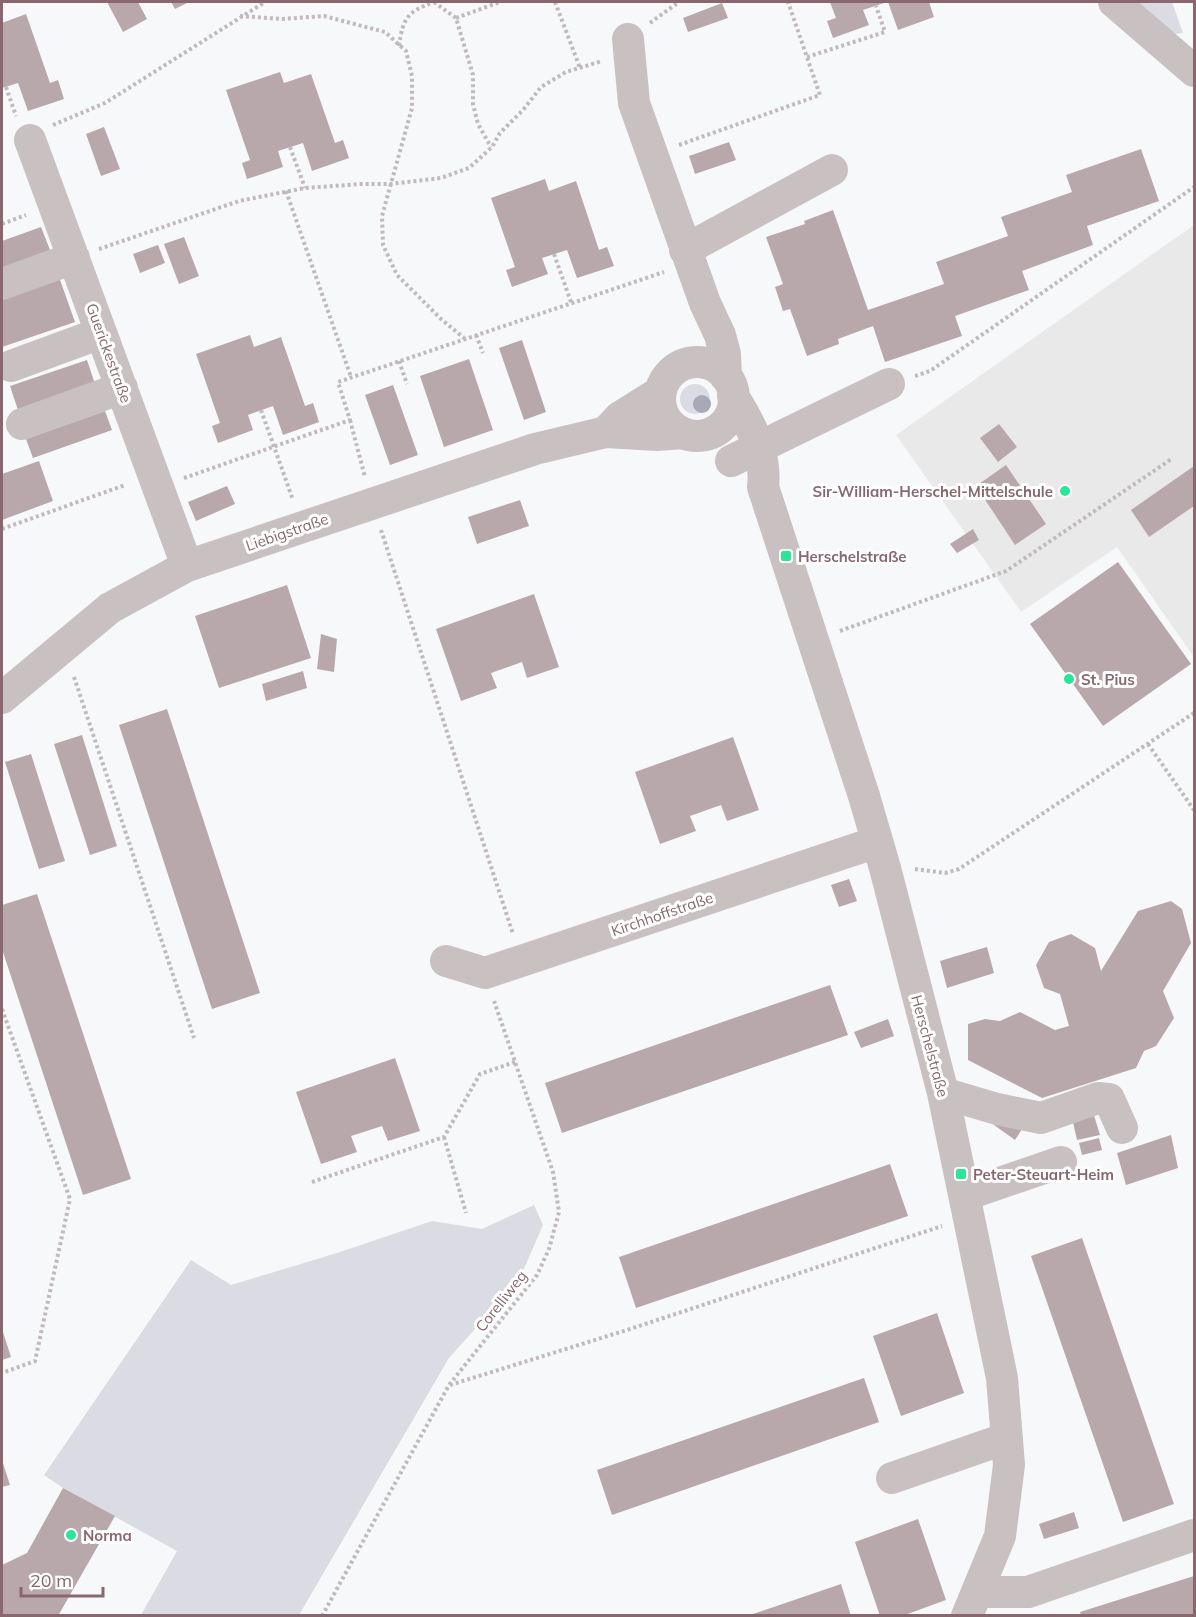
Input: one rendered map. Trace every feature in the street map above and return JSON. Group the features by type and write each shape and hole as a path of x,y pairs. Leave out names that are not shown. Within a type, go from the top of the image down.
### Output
{"street":[{"path":"1114,2 1194,72"},
{"name":"Herschelstraße","path":"628,47 634,103 725,354 731,412 725,424 712,432 689,434"},
{"name":"Guerickestraße","path":"30,140 187,566"},
{"path":"688,257 832,171"},
{"path":"2,284 74,258"},
{"path":"705,303 702,333 693,355 666,378 660,392 663,415 668,422 731,461 763,487"},
{"path":"11,366 101,333"},
{"path":"685,364 703,363 719,370 730,387"},
{"path":"731,461 889,384"},
{"name":"Herschelstraße","path":"730,387 750,425 758,447 765,474 763,487 881,855 943,1093 968,1206 1002,1378 1009,1465 1000,1536 972,1604"},
{"path":"22,424 122,388"},
{"name":"Liebigstraße","path":"606,432 620,417 660,392"},
{"name":"Liebigstraße","path":"2,698 63,645 111,608 187,566 535,449 606,432 689,434"},
{"name":"Kirchhoffstraße","path":"485,973 881,855"},
{"path":"446,961 485,973"},
{"path":"943,1093 1041,1119 1098,1098 1109,1099 1122,1128"},
{"path":"968,1206 1061,1162"},
{"path":"892,1478 1007,1438"},
{"path":"972,1604 1028,1592 1194,1535"}],"path":[{"path":"30,140 47,128 105,103 265,2"},
{"path":"399,46 401,30 406,18 416,9 434,2 456,18 473,75 474,104 478,124 492,147"},
{"path":"456,18 500,2"},
{"path":"555,2 580,68"},
{"path":"651,155 820,95 788,2"},
{"path":"807,57 885,32 876,6"},
{"path":"240,16 282,19 324,16 384,32 406,51 412,76 412,108 382,216 383,245 397,275 441,319 464,338"},
{"path":"74,258 240,201 304,188 390,184 441,178 469,168 492,147 500,133 523,110 541,87 566,72 628,47"},
{"path":"290,147 304,188"},
{"path":"889,384 930,371 1194,187"},
{"path":"286,191 351,377"},
{"path":"554,254 571,302"},
{"path":"522,961 373,504 338,382 571,302 688,257"},
{"path":"476,334 483,353"},
{"path":"399,361 408,384"},
{"path":"261,410 302,527"},
{"path":"2,529 274,447 350,420"},
{"path":"814,641 1006,572 1173,458"},
{"path":"63,645 194,1038"},
{"path":"881,855 945,873 959,869 1194,713"},
{"path":"1148,744 1194,810"},
{"name":"Corelliweg","path":"322,1616 449,1386 537,1275 549,1249 559,1212 553,1172 485,973"},
{"path":"2,1009 70,1199 35,1361 2,1373"},
{"path":"312,1182 444,1137 480,1074 515,1062"},
{"path":"444,1137 466,1213"},
{"path":"449,1386 968,1206"}],"shaded area":[{"path":"1131,2 1172,2 1183,33 1174,34"},
{"name":"Sir-William-Herschel-Mittelschule","path":"1194,225 1194,657 1117,547 1021,612 896,435"},
{"path":"695,384 706,388 710,399 706,410 695,414 684,410 680,399 684,388"},
{"path":"534,1205 543,1225 519,1280 449,1358 299,1615 141,1615 177,1551 63,1488 44,1475 191,1260 231,1285 432,1221 482,1229"}],"building":[{"path":"107,2 138,2 147,19 123,32"},
{"path":"171,2 189,2 175,9"},
{"path":"830,2 887,2 863,10 869,25 833,38 827,21 836,18"},
{"path":"888,2 929,2 934,17 898,30"},
{"path":"722,3 728,18 688,32 683,18"},
{"path":"26,14 50,83 58,80 64,99 28,111 18,83 2,88 2,23"},
{"path":"280,72 284,83 311,74 335,143 343,140 349,158 312,171 303,143 278,151 283,167 247,179 242,163 250,160 226,90"},
{"path":"104,127 120,169 101,176 86,134"},
{"path":"729,142 736,160 695,174 689,156"},
{"path":"1141,149 1159,201 1087,226 1093,245 1022,271 1029,290 955,316 962,336 885,362 873,326 838,339 839,344 807,356 790,309 783,311 775,287 783,284 766,237 805,224 804,221 833,210 868,310 944,284 936,262 1008,236 1001,217 1072,192 1066,175"},
{"path":"545,179 549,191 576,181 599,250 607,247 614,266 577,278 567,250 542,258 548,274 512,287 506,270 515,267 491,198"},
{"path":"41,227 50,250 2,268 2,241"},
{"path":"184,237 199,276 179,284 164,244"},
{"path":"158,245 165,263 140,273 133,254"},
{"path":"59,277 75,322 2,347 2,297"},
{"path":"250,335 254,347 281,337 305,406 313,403 319,422 283,435 273,406 248,415 253,430 218,443 212,426 220,423 196,354"},
{"path":"522,340 546,412 524,420 499,348"},
{"path":"469,359 493,430 444,447 420,376"},
{"path":"87,360 95,384 18,410 10,386"},
{"path":"393,385 418,455 390,465 365,395"},
{"path":"105,411 112,430 33,458 26,439"},
{"path":"999,424 1017,447 998,462 980,438"},
{"path":"39,461 53,501 2,520 2,474"},
{"path":"1006,465 1046,524 1015,545 976,486"},
{"path":"1194,466 1194,506 1149,537 1131,510"},
{"path":"227,486 235,504 196,521 188,502"},
{"path":"520,500 529,526 477,544 468,517"},
{"path":"973,529 979,540 957,553 950,544"},
{"path":"1118,562 1191,664 1103,726 1030,624"},
{"path":"287,585 311,658 219,688 195,616"},
{"path":"534,594 559,667 527,678 522,662 491,673 497,688 461,701 436,629"},
{"path":"321,634 337,639 334,672 317,669"},
{"path":"303,671 307,688 266,701 262,684"},
{"path":"167,709 260,993 212,1009 119,725"},
{"path":"82,735 117,846 90,855 54,744"},
{"path":"733,737 759,810 727,821 721,805 690,816 696,831 660,844 635,772"},
{"path":"31,754 65,861 39,869 5,762"},
{"path":"849,879 857,901 839,907 831,885"},
{"path":"37,894 131,1179 83,1195 2,949 2,905"},
{"path":"1171,901 1182,909 1191,943 1163,991 1174,1018 1156,1046 1144,1051 1136,1068 1042,1098 968,1060 968,1024 985,1019 1000,1021 1020,1012 1055,1030 1069,1026 1060,994 1044,988 1036,965 1049,942 1071,934 1095,948 1101,971 1138,911"},
{"path":"987,947 994,973 947,988 940,961"},
{"path":"830,985 848,1035 562,1133 545,1083"},
{"path":"888,1019 894,1036 861,1048 854,1032"},
{"path":"395,1058 420,1131 388,1141 382,1126 351,1136 357,1152 321,1164 296,1092"},
{"path":"1093,1112 1100,1135 1077,1140 1072,1118"},
{"path":"1001,1115 1024,1126 1015,1140 994,1125"},
{"path":"1171,1135 1178,1168 1126,1185 1117,1153"},
{"path":"1099,1138 1102,1150 1082,1155 1079,1143"},
{"path":"890,1164 908,1216 636,1308 619,1257"},
{"path":"1082,1238 1174,1504 1123,1522 1031,1256"},
{"path":"937,1313 964,1393 901,1416 873,1336"},
{"path":"2,1329 11,1357 2,1360"},
{"path":"864,1378 879,1422 612,1515 597,1470"},
{"path":"2,1460 10,1485 2,1487"},
{"name":"Norma","path":"63,1488 115,1516 58,1616 2,1616 2,1565 27,1553"},
{"path":"1074,1512 1079,1528 1044,1539 1039,1524"},
{"path":"918,1519 946,1600 902,1616 880,1616 855,1542"},
{"path":"1194,1576 1194,1616 1081,1616 1080,1612"},
{"path":"841,1584 851,1616 750,1616 750,1615"}],"place":[{"name":"Sir-William-Herschel-Mittelschule","path":"1065,491"},
{"name":"Herschelstraße","path":"786,556"},
{"name":"St. Pius","path":"1069,679"},
{"name":"Peter-Steuart-Heim","path":"961,1174"},
{"name":"Norma","path":"71,1535"}]}
